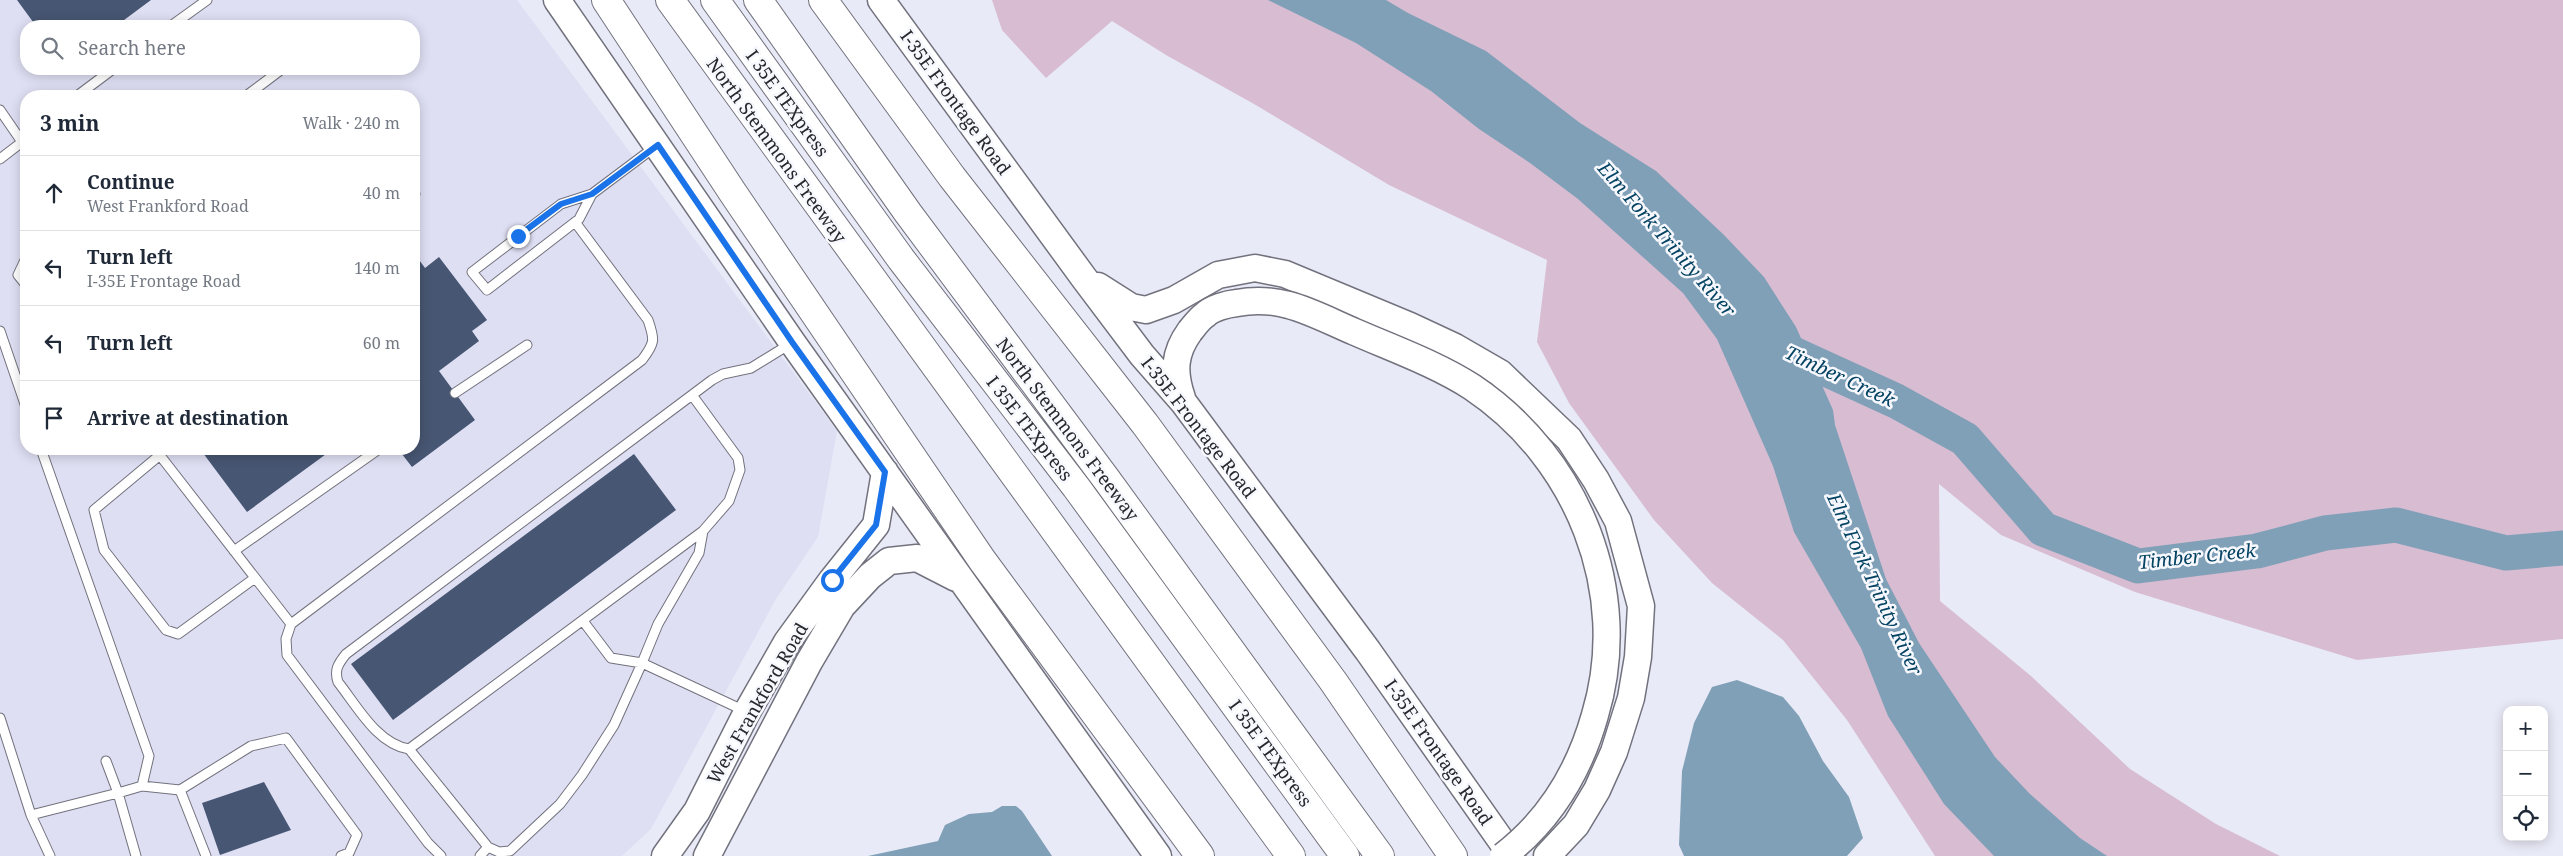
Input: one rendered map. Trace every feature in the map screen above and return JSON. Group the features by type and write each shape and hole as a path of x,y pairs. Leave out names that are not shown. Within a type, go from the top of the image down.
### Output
{"highway":[{"path":"606,0 733,193 982,560 1200,856"},
{"name":"North Stemmons Freeway","path":"670,0 1292,856"},
{"name":"I 35E TEXpress","path":"715,0 901,259 1076,487 1345,856"},
{"name":"North Stemmons Freeway","path":"758,0 908,213 1107,480 1380,856"},
{"path":"823,0 952,177 1145,424 1333,681 1453,856"}],"main road":[{"path":"558,0 792,342 1158,856"},
{"name":"I-35E Frontage Road","path":"881,0 1084,278 1142,355 1184,404 1368,651 1512,856"},
{"path":"1084,278 1131,307 1146,310 1174,300 1218,275 1254,268 1285,274 1410,326 1455,347 1500,373 1569,439 1596,480 1618,521 1641,606 1638,657 1632,690 1614,752 1597,790 1576,825 1547,856"},
{"path":"1184,404 1174,368 1182,342 1206,313 1228,304 1256,299 1288,303 1438,369 1472,387 1505,413 1536,446 1559,477 1578,510 1595,550 1605,595 1608,646 1602,693 1588,739 1570,781 1547,814 1517,845 1503,856"},
{"name":"West Frankford Road","path":"665,856 697,811 747,712 788,642 832,580 876,525 885,472"},
{"name":"West Frankford Road","path":"706,856 741,794 775,726 842,606 870,576 889,561 917,558 959,579"},
{"path":"747,712 775,726"}],"lane":[{"path":"179,20 207,0"},
{"path":"85,90 105,75"},
{"path":"254,90 274,75"},
{"path":"0,110 20,135"},
{"path":"0,159 20,143"},
{"path":"592,194 579,219 487,290 472,272 561,204 592,194 658,145"},
{"path":"441,856 428,843 287,655 286,638 291,624 635,366 650,350 654,339 648,320 575,222"},
{"path":"0,332 20,390"},
{"path":"703,531 699,553 658,624 614,726 560,804 510,851 500,852 488,847 409,749 396,747 385,740 338,682 335,673 339,662 354,648 712,380 723,374 751,368 792,342"},
{"path":"455,393 526,345"},
{"path":"409,749 703,531 729,501 740,470 738,458 692,395"},
{"path":"43,455 148,756 142,786"},
{"path":"154,455 94,510 104,550 166,630 178,634 255,578"},
{"path":"159,455 291,624"},
{"path":"234,551 370,455"},
{"path":"582,621 611,658 642,663 747,712"},
{"path":"0,718 31,815 50,856"},
{"path":"31,815 142,786 180,790 251,746 286,738 358,835 349,855"},
{"path":"106,761 118,793 136,856"},
{"path":"180,790 206,856"},
{"path":"428,843 434,856"},
{"path":"480,856 488,847"}],"shaded area":[{"path":"0,0 517,0 837,431 818,537 776,599 651,829 622,856 0,856"},
{"path":"992,0 2563,0 2563,639 2357,660 2135,592 2001,535 1939,484 1940,601 2031,676 2130,769 2216,824 2280,856 1935,856 1847,720 1783,640 1712,583 1654,520 1569,403 1537,342 1547,260 1389,185 1254,104 1166,55 1112,21 1046,78 1002,30"}],"water":[{"name":"Elm Fork Trinity River","path":"1268,0 1386,0 1408,13 1486,51 1580,123 1656,171 1724,235 1764,277 1796,327 1833,410 1835,425 1886,579 1919,643 1995,757 2030,794 2080,838 2107,856 1994,856 1944,804 1888,716 1861,648 1794,532 1773,466 1717,339 1683,293 1578,199 1530,163 1479,129 1431,91 1356,43"},
{"path":"1737,680 1783,697 1799,716 1823,761 1849,797 1863,838 1847,856 1684,856 1679,845 1682,771 1694,723 1712,687"},
{"path":"1002,806 1016,806 1022,811 1052,856 868,856 938,841 945,825 969,814 992,812"}],"building":[{"path":"17,0 151,0 124,20 32,20"},
{"path":"439,257 487,320 472,331 479,341 439,371 475,420 412,467 403,455 420,455 420,261 425,268"},
{"path":"634,454 676,510 393,720 351,664"},
{"path":"204,455 325,455 247,512"},
{"path":"264,782 291,830 220,855 202,803"}],"waterway":[{"name":"Timber Creek","path":"1769,343 1896,401 1965,439 2043,529 2138,566 2257,551 2325,533 2396,525 2506,553 2563,548"}],"route":[{"path":"518,236 561,204 592,194 658,145 792,342 885,472 876,525 832,580"}]}
